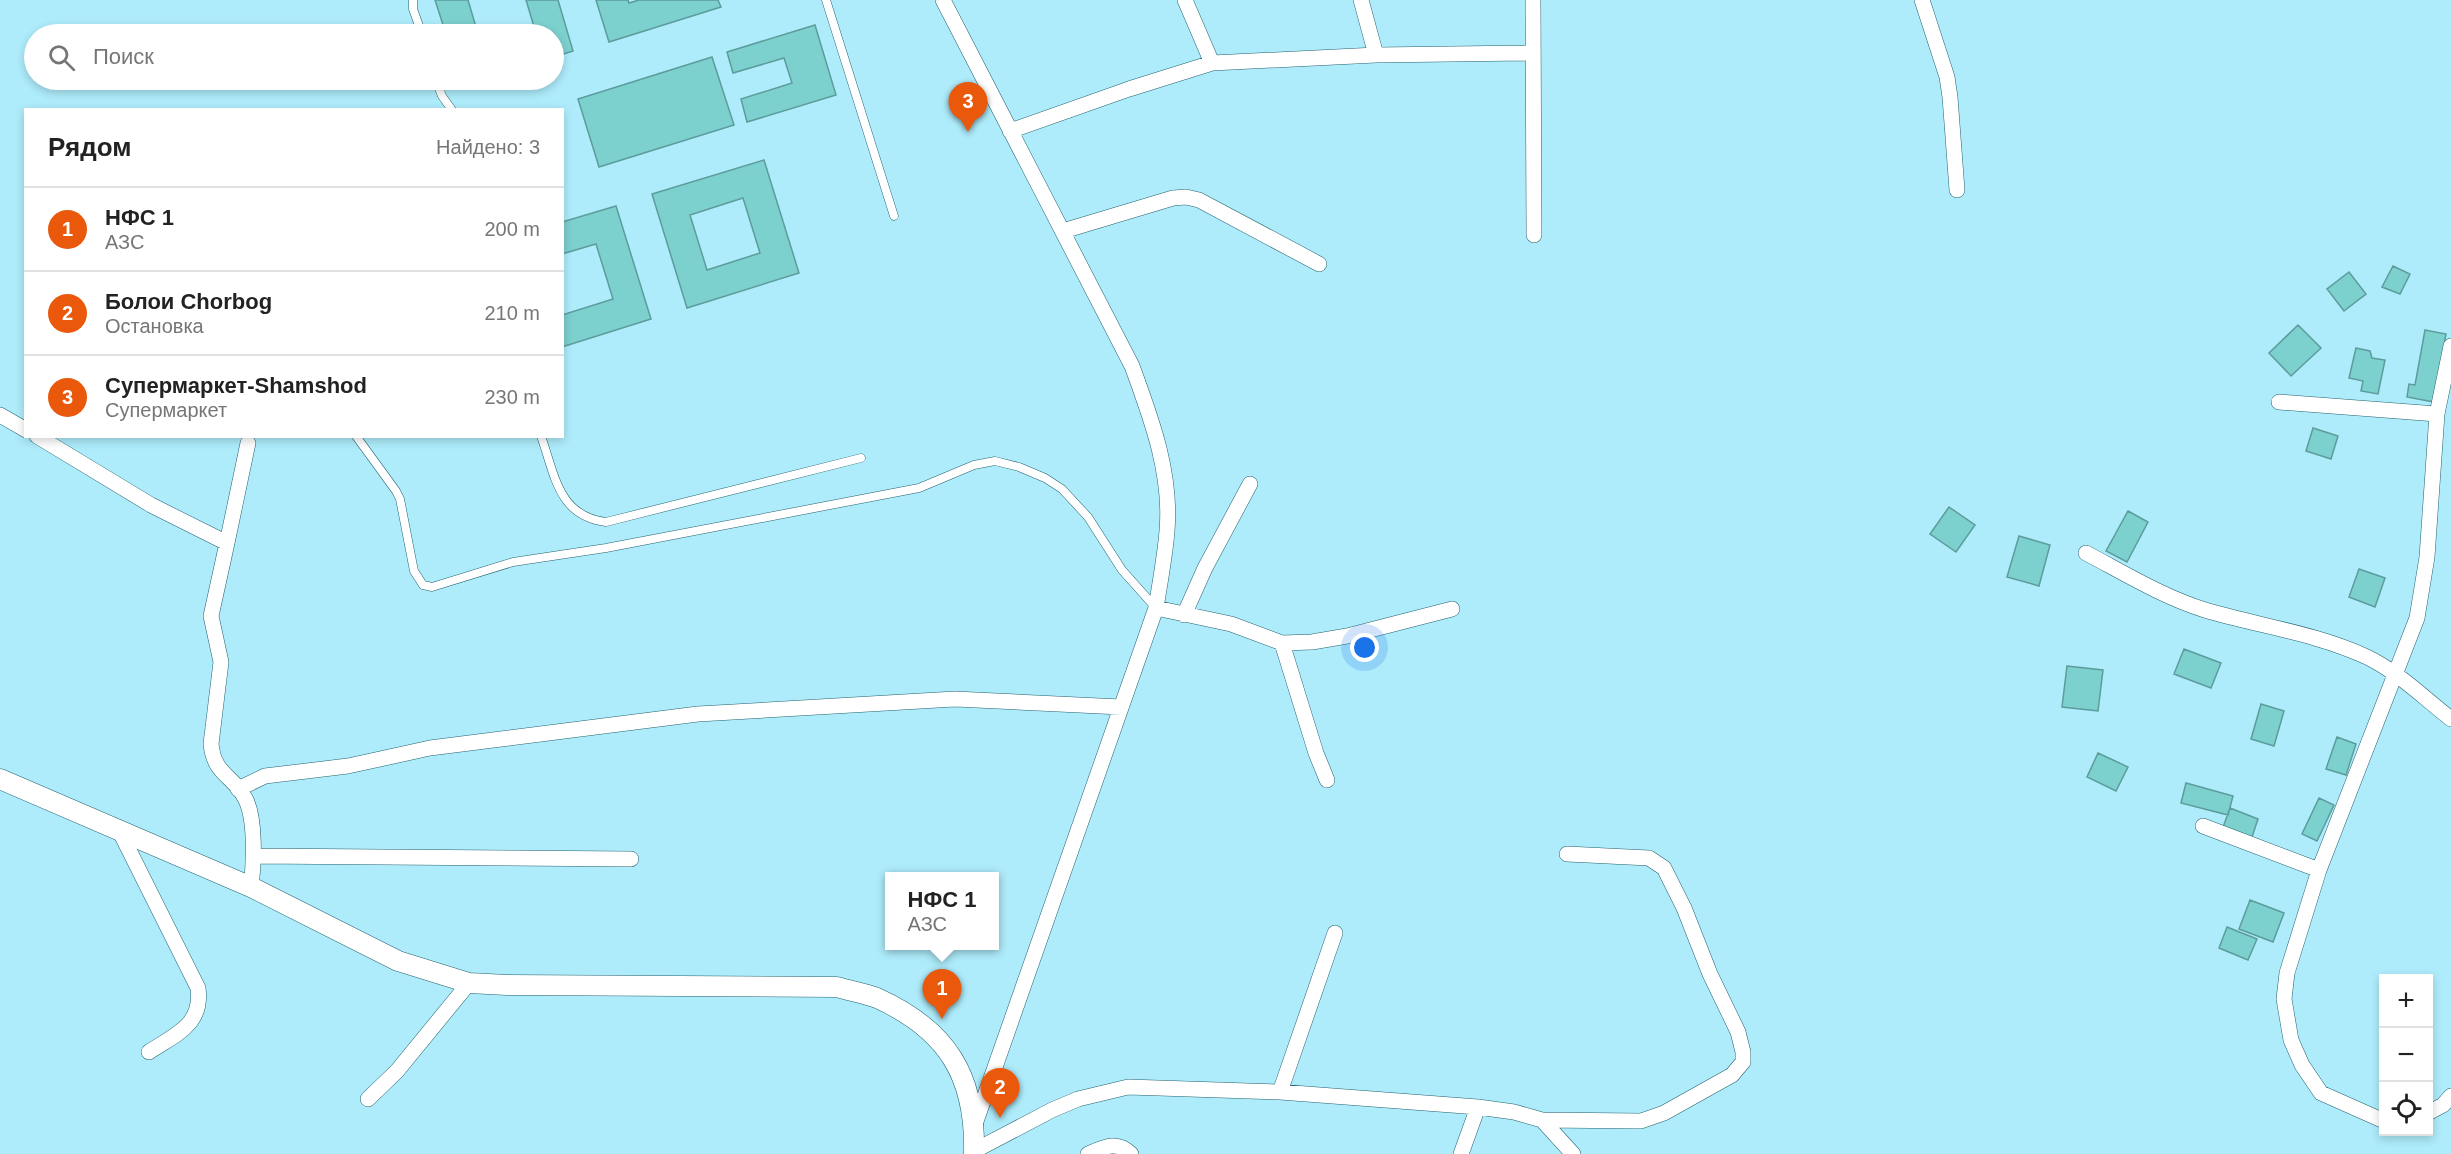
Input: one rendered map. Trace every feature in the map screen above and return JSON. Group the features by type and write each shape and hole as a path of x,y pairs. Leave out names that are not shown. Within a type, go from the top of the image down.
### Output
{"street":[{"path":"943,0 1131,366 1155,428 1164,473 1167,529 1156,608 974,1126"},
{"path":"1185,0 1212,63"},
{"path":"1361,0 1376,55"},
{"path":"1533,0 1534,235"},
{"path":"1922,0 1947,77 1958,190"},
{"path":"1010,131 1129,89 1212,63 1376,55 1533,53"},
{"path":"1063,231 1173,198 1186,197 1199,200 1319,264"},
{"path":"2379,1119 2321,1092 2302,1065 2291,1040 2284,999 2287,973 2319,870 2417,618 2424,585 2437,414 2451,346"},
{"path":"2279,402 2437,414"},
{"path":"0,415 24,429"},
{"path":"40,438 151,505 227,543"},
{"path":"248,444 211,616 221,662 211,744 219,771 238,789 249,807 255,856 251,887"},
{"path":"2435,452 2451,454"},
{"path":"1184,615 1205,568 1250,484"},
{"path":"2086,553 2166,594 2203,609 2317,637 2368,658 2396,675 2451,719"},
{"path":"1156,608 1231,624 1282,643 1312,642 1347,636 1452,609"},
{"path":"1282,643 1316,753 1328,780"},
{"path":"238,789 265,776 348,766 430,748 698,714 955,699 1121,707"},
{"path":"0,779 251,887 398,961 469,983 837,987 875,998 911,1017 940,1039 956,1061 968,1094 974,1126 974,1152 1052,1110 1078,1099 1128,1087 1280,1092 1478,1107 1514,1112 1542,1120 1641,1121 1664,1113 1732,1075 1743,1062 1738,1032 1664,868 1649,858 1567,854"},
{"path":"2203,826 2319,870"},
{"path":"120,830 198,988 200,1002 197,1014 188,1025 149,1052"},
{"path":"255,856 632,859"},
{"path":"1280,1092 1335,933"},
{"path":"368,1099 397,1071 469,983"},
{"path":"2433,1110 2443,1105 2451,1096"},
{"path":"1461,1154 1478,1107"},
{"path":"1542,1120 1573,1154"},
{"path":"1088,1154 1116,1145 1131,1154"}],"lane":[{"path":"413,0 413,9 418,24"},
{"path":"826,0 894,216"},
{"path":"440,90 451,108"},
{"path":"357,438 396,491 400,500 414,571 423,585 432,587 513,562 606,548 920,488 974,465 995,461 1028,471 1062,489 1088,517 1122,570 1156,608"},
{"path":"543,438 563,498 579,514 592,520 606,522 861,458"}],"building":[{"path":"435,0 468,0 475,24 443,24"},
{"path":"526,0 558,0 573,51 564,54 564,24 533,24"},
{"path":"596,0 628,0 629,3 639,0 718,0 721,7 609,42"},
{"path":"815,25 836,95 747,122 741,99 792,83 784,58 733,73 727,52"},
{"path":"712,57 734,125 599,167 578,99"},
{"path":"764,160 799,273 687,308 652,194","holes":["743,198 760,253 707,270 690,215"]},
{"path":"616,206 651,319 564,346 564,314 613,299 596,244 564,253 564,221"},
{"path":"2393,266 2410,274 2400,294 2382,287"},
{"path":"2349,272 2366,294 2344,311 2327,289"},
{"path":"2298,325 2321,348 2291,376 2269,353"},
{"path":"2425,330 2446,334 2434,402 2407,397 2409,384 2415,385"},
{"path":"2356,348 2370,351 2372,358 2385,360 2378,394 2361,391 2363,381 2349,378"},
{"path":"2313,428 2338,436 2331,459 2306,451"},
{"path":"1949,507 1975,525 1956,552 1930,534"},
{"path":"2128,511 2148,522 2127,562 2106,551"},
{"path":"2019,536 2050,545 2039,586 2007,577"},
{"path":"2359,569 2385,578 2375,607 2349,597"},
{"path":"2184,649 2221,663 2211,688 2174,674"},
{"path":"2067,666 2103,670 2098,711 2062,707"},
{"path":"2261,704 2284,711 2274,746 2251,739"},
{"path":"2337,737 2356,744 2346,775 2326,769"},
{"path":"2098,753 2128,767 2116,791 2087,777"},
{"path":"2186,783 2233,796 2228,815 2181,803"},
{"path":"2319,798 2334,805 2317,841 2302,834"},
{"path":"2230,808 2258,819 2251,840 2222,830"},
{"path":"2250,900 2284,913 2273,942 2239,929"},
{"path":"2227,927 2257,939 2248,960 2219,948"}],"place":[{"name":"Супермаркет-Shamshod","path":"968,132"},
{"name":"НФС 1","path":"942,1019"},
{"name":"Болои Chorbog","path":"1000,1118"}]}
